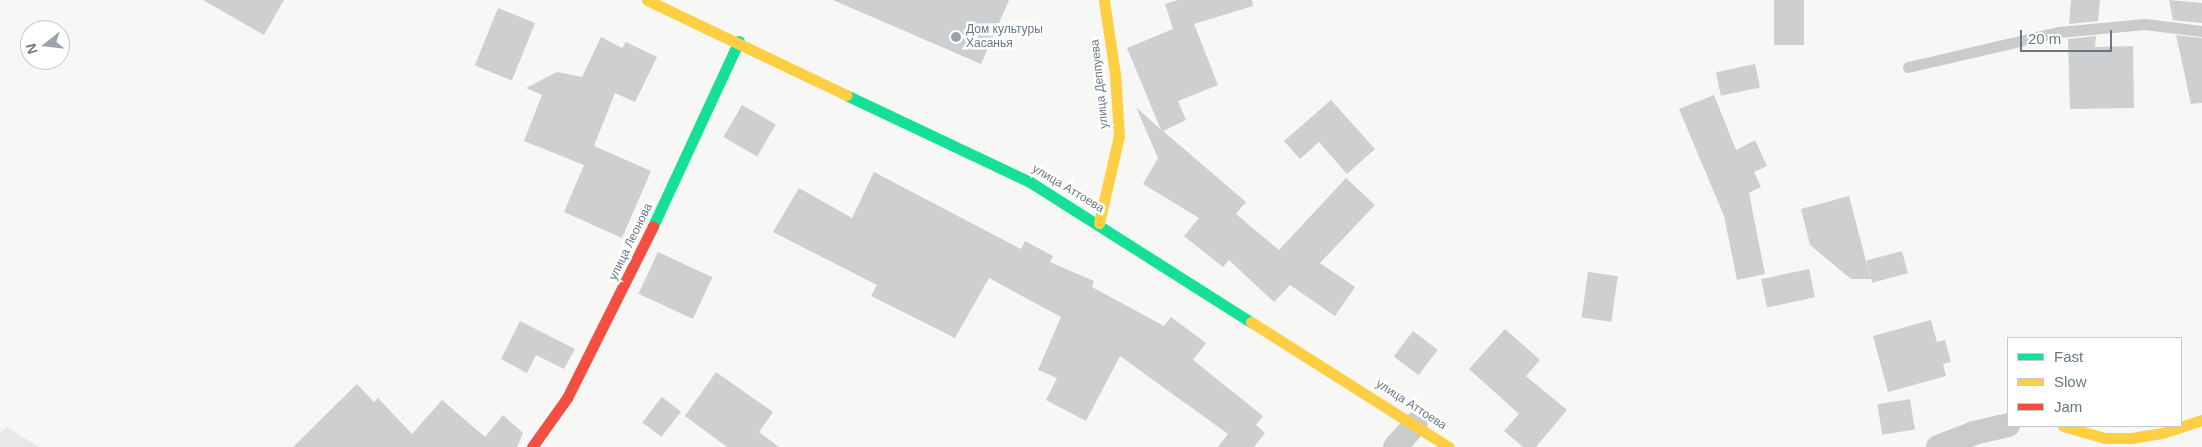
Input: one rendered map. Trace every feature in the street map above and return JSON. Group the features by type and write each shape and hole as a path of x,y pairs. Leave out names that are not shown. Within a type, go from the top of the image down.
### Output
{"street":[{"name":"улица Аттоева","path":"647,0 739,41 1030,182 1099,223 1416,424 1449,447"},
{"name":"улица Деппуева","path":"1099,223 1119,136 1115,74 1104,0"},
{"name":"улица Леонова","path":"532,447 567,398 635,265 739,41"},
{"path":"2182,426 2202,420"},
{"path":"1395,447 1416,424"},
{"path":"1938,447 1974,433 2007,425"},
{"path":"2066,427 2104,438 2131,438 2162,433 2180,427"}],"lane":[{"path":"1908,67 2059,32 2145,24 2202,31"}],"shaded area":[{"path":"7,427 39,447 0,447 0,433"}],"building":[{"path":"203,0 284,0 264,35"},
{"name":"Дом культуры Хасанья","path":"833,0 1009,0 981,64"},
{"path":"1178,0 1252,0 1253,6 1194,24 1218,85 1178,101 1186,120 1163,131 1246,202 1236,214 1279,250 1346,178 1375,205 1320,263 1355,287 1335,316 1290,285 1274,302 1229,260 1223,267 1184,236 1199,218 1143,184 1158,158 1136,107 1161,130 1127,48 1173,29 1165,4"},
{"path":"1774,0 1804,0 1804,45 1774,45"},
{"path":"2071,0 2100,0 2098,21 2069,24"},
{"path":"2169,0 2202,3 2202,23 2173,20"},
{"path":"498,8 535,23 512,80 475,65"},
{"path":"2176,35 2202,38 2202,103 2191,104"},
{"path":"2096,36 2095,47 2133,46 2134,108 2070,109 2068,39"},
{"path":"601,37 622,48 626,42 657,57 635,102 615,93 594,146 651,171 622,238 564,212 584,165 524,141 542,95 526,88 557,72 582,77"},
{"path":"1755,64 1760,87 1721,96 1716,72"},
{"path":"1714,95 1736,150 1755,140 1767,166 1754,172 1761,187 1749,193 1765,274 1737,280 1724,216 1679,109"},
{"path":"1331,100 1375,149 1347,174 1319,142 1300,159 1284,141"},
{"path":"742,105 776,124 757,157 724,137"},
{"path":"874,172 1021,249 1025,241 1053,256 1050,262 1094,281 1092,287 1164,326 1171,317 1206,343 1193,360 1263,416 1256,425 1265,433 1254,447 1218,447 1228,434 1120,356 1086,421 1046,400 1057,378 1038,370 1061,317 989,278 955,338 871,296 877,285 773,232 799,188 852,218"},
{"path":"1849,196 1871,279 1851,279 1810,245 1801,209"},
{"path":"1902,251 1908,273 1872,283 1866,261"},
{"path":"658,252 712,277 693,319 639,294"},
{"path":"1809,269 1815,297 1767,308 1761,279"},
{"path":"1588,272 1618,276 1611,322 1582,318"},
{"path":"1931,320 1937,342 1945,340 1951,362 1943,364 1946,376 1888,392 1873,336"},
{"path":"520,321 575,349 564,369 536,355 527,373 501,359"},
{"path":"1505,329 1540,360 1526,376 1567,410 1536,447 1523,447 1504,431 1519,414 1469,369"},
{"path":"1413,331 1438,350 1418,375 1394,357"},
{"path":"716,372 773,412 759,432 779,447 727,447 685,416"},
{"path":"357,384 374,402 378,398 412,434 442,400 485,437 503,415 523,433 517,447 293,447"},
{"path":"662,397 681,412 661,437 642,422"},
{"path":"1910,399 1915,430 1882,435 1877,404"}],"traffic: fast":[{"path":"653,226 739,41"},
{"path":"846,95 1030,182 1251,322"}],"traffic: slow":[{"path":"647,0 846,95"},
{"path":"1099,223 1119,136 1115,74 1104,0"},
{"path":"1251,322 1449,447"},
{"path":"2182,426 2202,420"},
{"path":"2066,427 2104,438 2131,438 2162,433 2180,427"}],"traffic: jam":[{"path":"532,447 567,398 653,226"}],"place":[{"name":"Дом культуры Хасанья","path":"956,37"}]}
